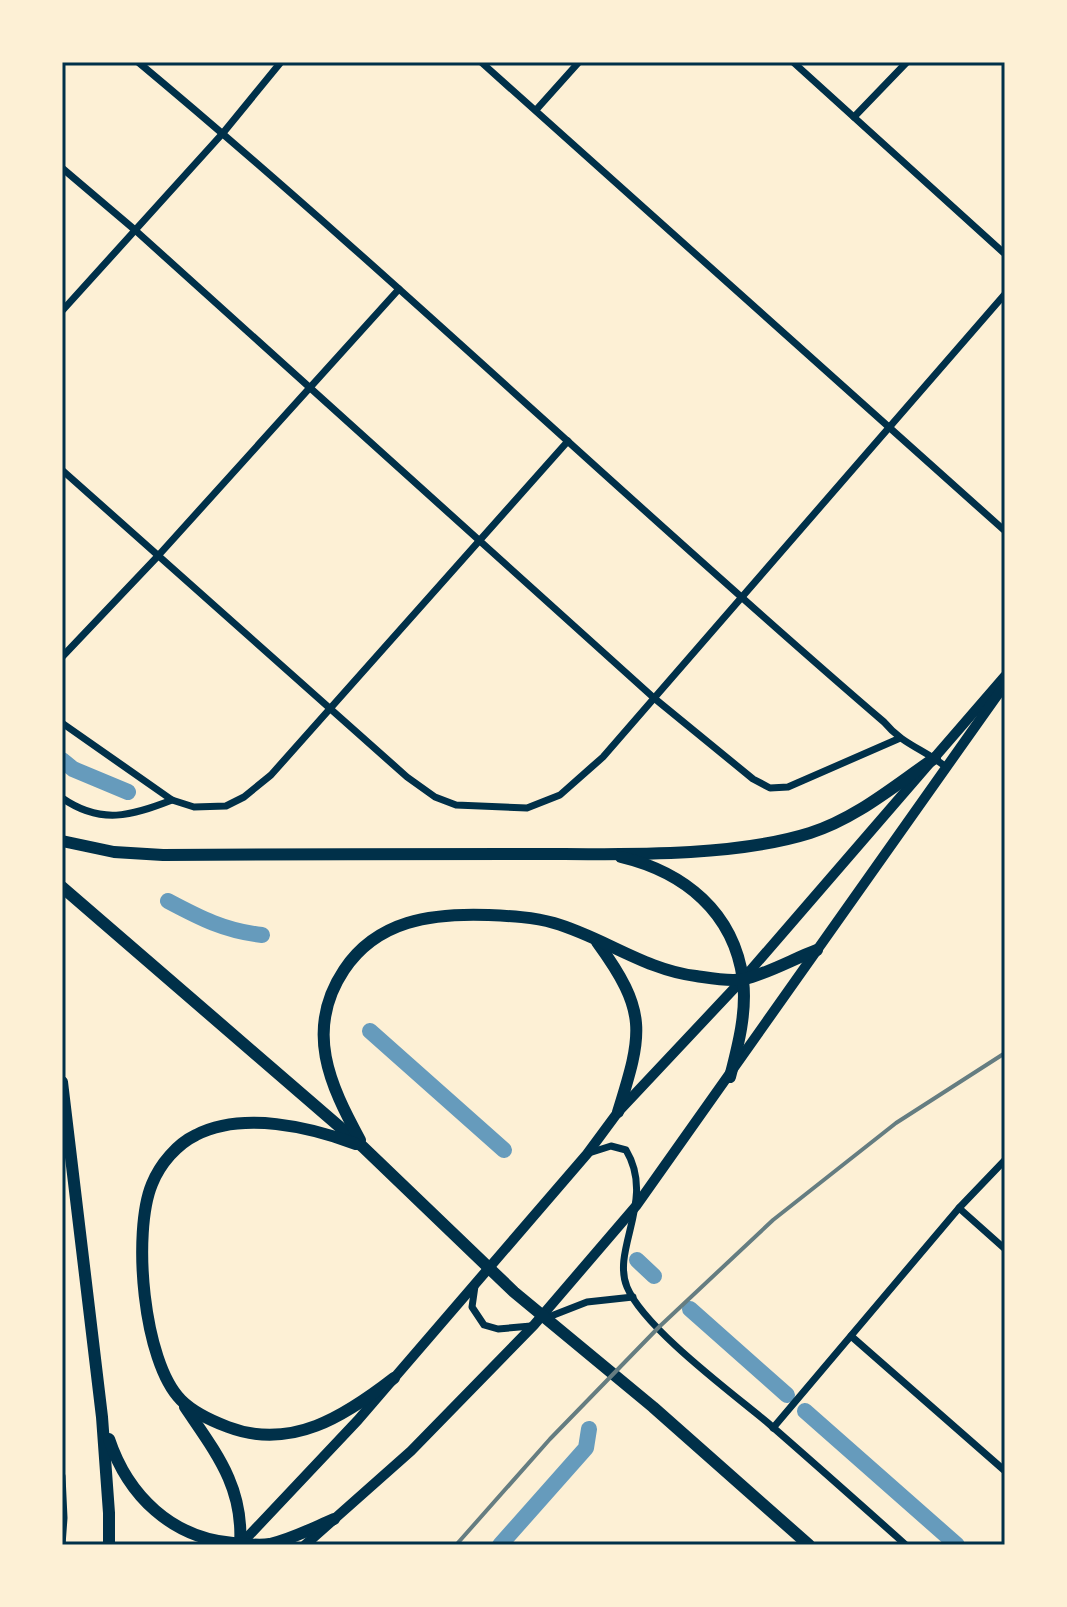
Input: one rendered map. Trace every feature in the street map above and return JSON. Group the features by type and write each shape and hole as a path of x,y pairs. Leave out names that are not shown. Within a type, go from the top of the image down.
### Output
{"highway":[{"path":"62,841 114,852 163,855 604,854 713,849 774,843 813,832 859,810 935,758"},
{"path":"604,854 642,862 673,876 707,901 726,926 743,979 740,1039 730,1077"},
{"path":"62,887 363,1147 514,1292 653,1407 809,1545"},
{"path":"363,1147 327,1073 322,1036 339,978 353,956 403,922 453,914 535,919 556,924 664,969 694,976 743,979 817,950"},
{"path":"597,942 618,971 632,1001 637,1027 636,1055 618,1112"},
{"path":"62,1082 102,1417 109,1545"},
{"path":"240,1545 241,1517 235,1488 222,1462 159,1364 153,1342 141,1258 144,1210 152,1184 176,1150 195,1135 216,1128 260,1122 321,1131 363,1147"},
{"path":"180,1400 213,1421 241,1432 271,1436 309,1430 357,1407 394,1378"},
{"path":"102,1417 122,1472 135,1491 155,1512 180,1530 214,1542 268,1544 334,1519"}],"main road":[{"path":"240,1545 358,1420 587,1154 618,1112 743,979 1005,676"},
{"path":"305,1545 411,1451 534,1325 636,1206 1005,684"}],"street":[{"path":"138,62 399,289 740,598 884,722 898,739 946,767"},
{"path":"62,311 223,133 281,62"},
{"path":"481,62 1005,531"},
{"path":"536,110 579,62"},
{"path":"793,62 1005,254"},
{"path":"854,117 907,62"},
{"path":"62,168 135,230 654,698 753,779 770,788 788,787 898,739"},
{"path":"62,657 157,557 399,289"},
{"path":"62,470 407,777 435,797 456,805 527,808 560,795 603,757 1005,294"},
{"path":"62,723 172,800 194,807 226,806 244,797 271,775 568,441"},
{"path":"62,798 94,814 113,816 136,814 172,800"},
{"path":"587,1154 611,1146 626,1150 633,1163 636,1206 623,1274 633,1297 686,1354 906,1545"},
{"path":"773,1428 959,1208 1005,1160"},
{"path":"959,1208 1005,1249"},
{"path":"477,1280 472,1307 484,1325 498,1329 534,1325 556,1312 587,1302 633,1297"},
{"path":"851,1336 1005,1471"},
{"path":"62,1476 62,1545"}],"waterway":[{"path":"62,760 73,769 128,792"},
{"path":"168,901 224,927 262,935"},
{"path":"370,1031 504,1150"},
{"path":"637,1260 654,1276"},
{"path":"690,1309 787,1395"},
{"path":"805,1411 957,1545"},
{"path":"500,1545 586,1448 589,1429"}],"railway":[{"path":"456,1545 550,1439 659,1327 773,1220 896,1123 1005,1053"}]}
